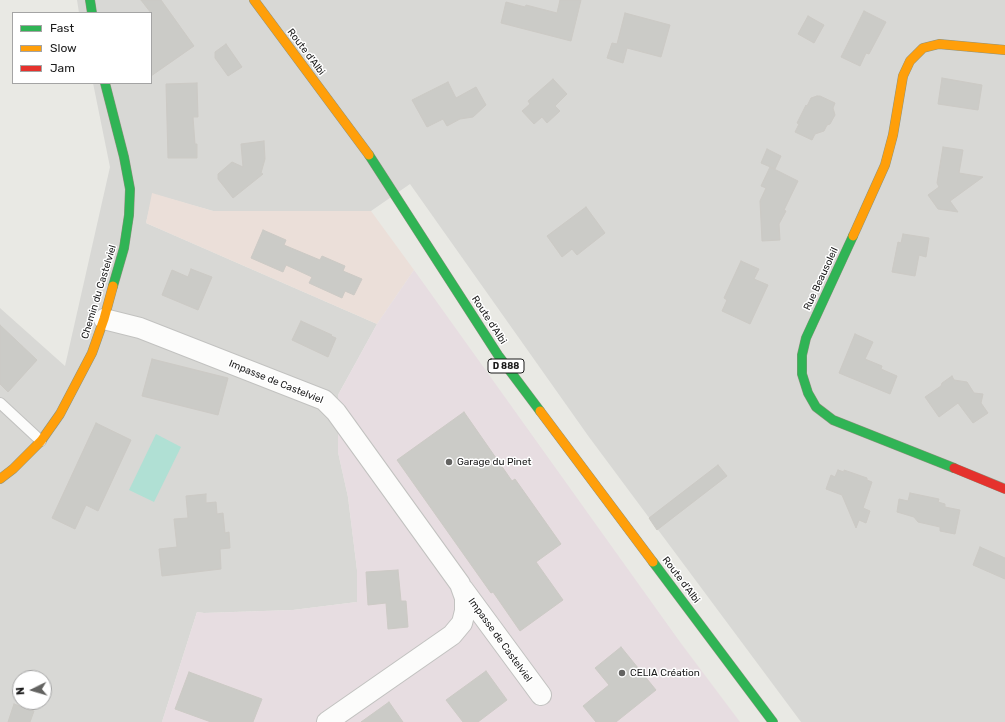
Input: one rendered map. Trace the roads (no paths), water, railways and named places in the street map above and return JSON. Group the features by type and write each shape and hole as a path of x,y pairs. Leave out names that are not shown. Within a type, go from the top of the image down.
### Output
{"street":[{"path":"90,0 92,12"},
{"name":"Route d'Albi","path":"254,0 374,163 498,355 773,722"},
{"name":"Rue Beausoleil","path":"1005,50 939,44 923,48 910,61 903,76 893,135 885,164 806,338 802,355 802,374 808,393 816,407 833,420 1005,489"},
{"name":"Chemin du Castelviel","path":"0,479 13,469 41,441 60,414 92,352 104,319 124,248 129,215 130,189 124,157 105,84"},
{"name":"Impasse de Castelviel","path":"104,319 140,328 324,400 336,412 541,695"},
{"name":"Impasse de Castelviel","path":"327,722 452,635 462,623 465,611 465,598 460,584"}],"lane":[{"path":"0,403 41,441"}],"place":[{"name":"Garage du Pinet","path":"449,462"},
{"name":"CELIA Création","path":"622,673"}]}
